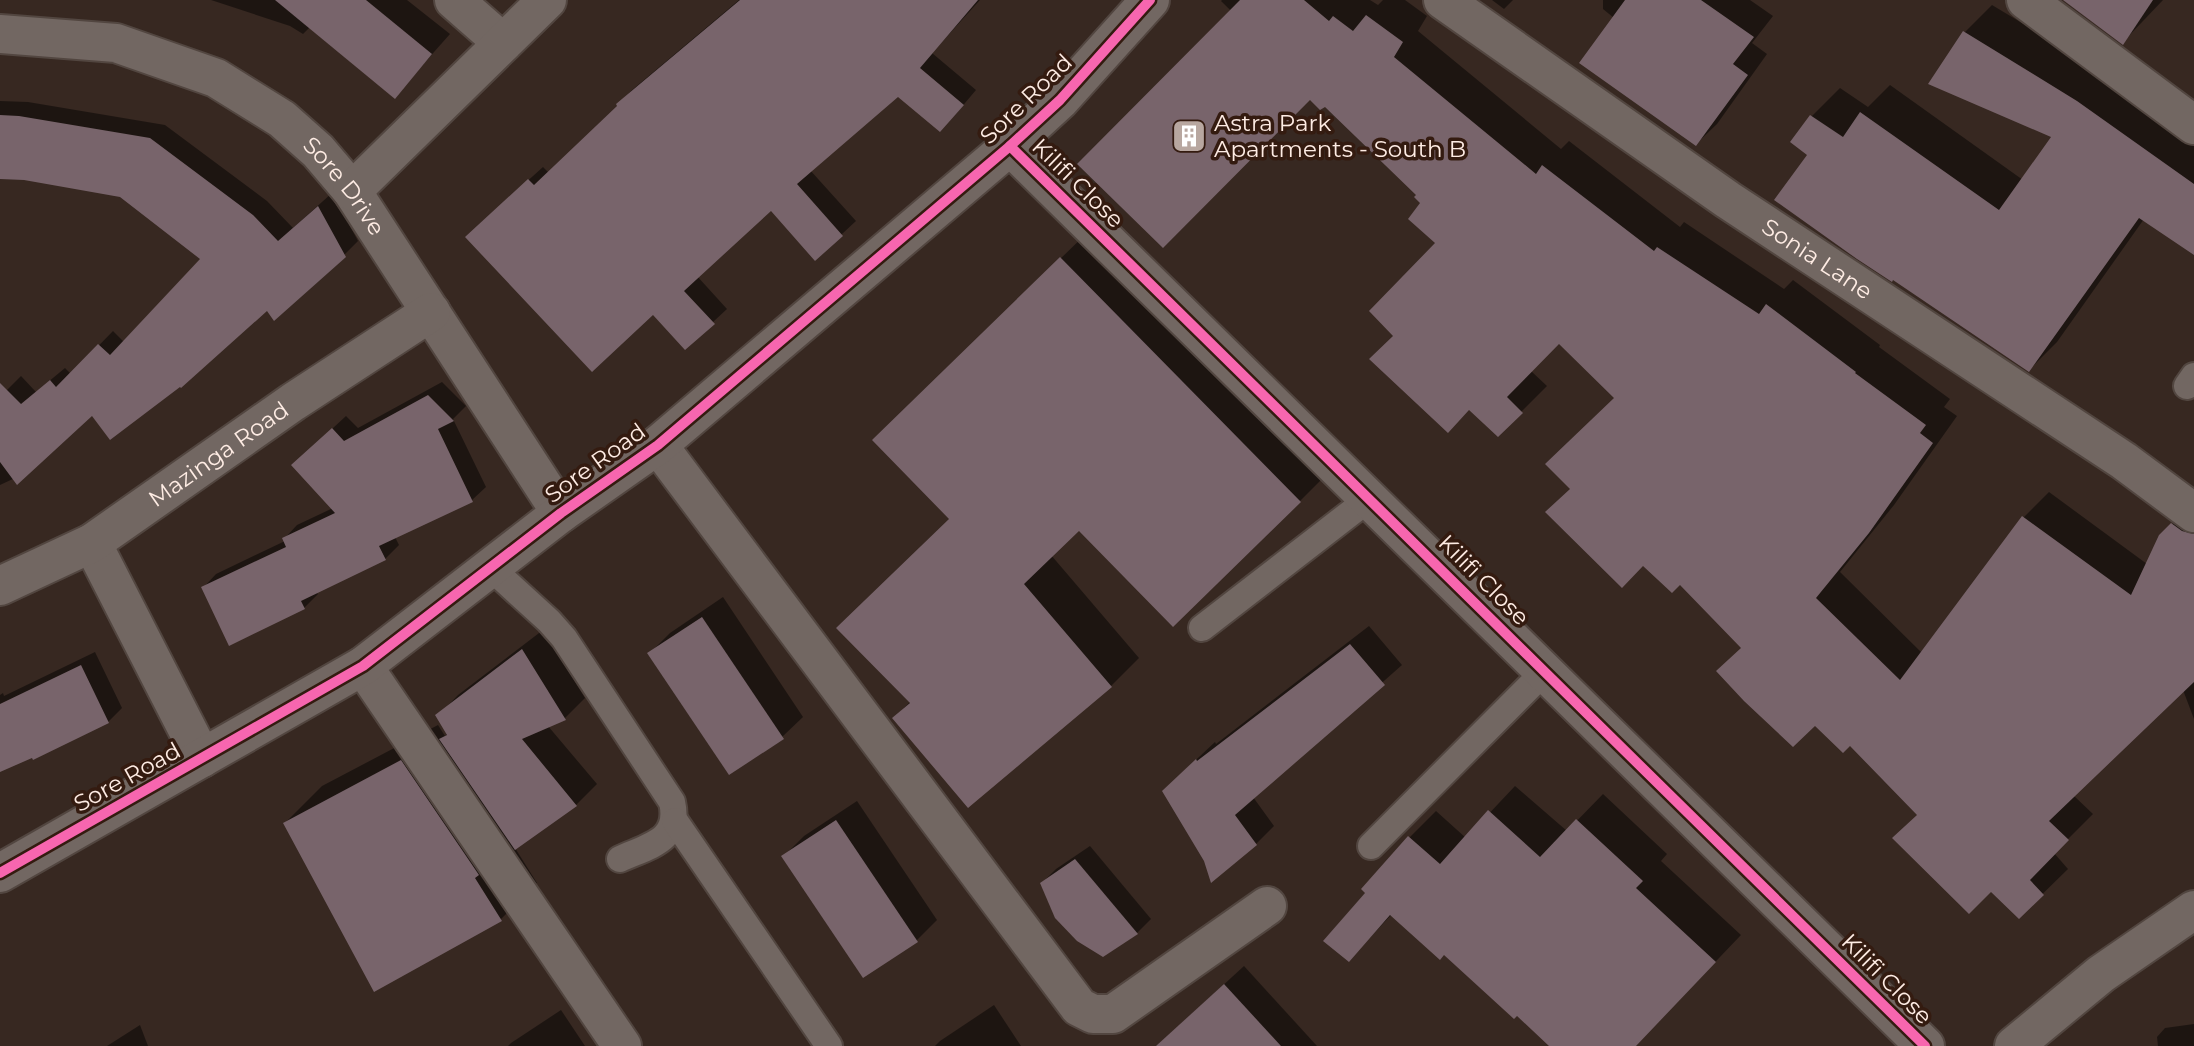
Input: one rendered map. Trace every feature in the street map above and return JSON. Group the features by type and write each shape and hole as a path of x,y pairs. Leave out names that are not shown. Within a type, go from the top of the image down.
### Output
{"street":[{"path":"454,0 503,43"},
{"path":"352,191 547,0"},
{"name":"Sore Road","path":"0,873 363,666 561,513 658,445 1010,146 1060,100 1150,0"},
{"name":"Sonia Lane","path":"1443,0 1728,200 2124,461 2194,513"},
{"path":"2026,0 2194,125"},
{"name":"Sore Drive","path":"0,34 116,43 216,78 282,119 318,151 352,191 561,513"},
{"name":"Kilifi Close","path":"1010,146 1925,1046"},
{"name":"Mazinga Road","path":"0,586 92,543 293,402 431,312"},
{"path":"658,445 1079,1007 1093,1014 1113,1014 1267,906"},
{"path":"92,543 202,758"},
{"path":"363,666 622,1046"},
{"path":"2014,1046 2101,974 2194,910"}],"lane":[{"path":"1202,628 1370,498"},
{"path":"491,568 550,621 564,639 672,802 675,821 829,1046"},
{"path":"1371,846 1545,671"},
{"path":"620,859 660,840 673,827 675,821"}],"building":[{"path":"275,0 366,0 432,54 395,99"},
{"path":"740,0 978,0 920,68 964,105 940,132 898,97 797,184 843,236 815,261 771,211 684,291 715,324 685,350 653,315 592,372 465,237 528,179 534,185 617,106 616,104"},
{"path":"1240,0 1304,0 1329,21 1333,16 1353,31 1366,15 1403,42 1394,57 1536,174 1542,165 1654,251 1657,247 1759,314 1766,304 1926,425 1920,433 1933,443 1869,533 1816,598 1900,680 2022,516 2131,595 2159,535 2171,523 2182,531 2194,534 2194,682 2049,821 2069,840 2030,880 2044,895 2019,919 1991,892 1969,914 1892,838 1917,815 1850,746 1843,753 1815,726 1793,747 1744,701 1716,671 1741,648 1680,585 1672,593 1643,566 1622,588 1545,512 1570,489 1545,464 1614,398 1559,344 1507,397 1523,413 1498,437 1469,410 1448,433 1369,359 1393,336 1369,311 1435,243 1408,219 1420,203 1414,197 1416,195 1325,107 1320,110 1310,100 1163,248 1077,164"},
{"path":"1625,0 1701,0 1754,37 1733,64 1748,75 1696,146 1579,63"},
{"path":"2063,0 2153,0 2123,45"},
{"path":"1963,31 2077,101 2194,184 2194,255 2139,218 2029,372 1893,280 1892,282 1857,259 1774,200 1807,155 1790,142 1810,115 1843,137 1860,112 1999,210 2051,137 1928,84"},
{"path":"0,115 150,138 253,215 278,241 318,206 346,257 274,321 267,311 181,388 110,440 92,416 17,485 0,462 0,383 21,404 50,380 56,387 98,344 110,355 200,259 120,197 24,180 0,179"},
{"path":"1060,257 1301,502 1173,627 1079,531 1024,584 1112,687 968,808 892,718 910,703 836,628 949,519 872,440"},
{"path":"428,395 454,421 438,429 473,502 379,546 386,560 301,601 305,609 229,646 201,587 286,547 282,538 335,513 291,465 332,428 344,441"},
{"path":"702,617 784,739 729,775 647,653"},
{"path":"1350,644 1385,685 1235,815 1257,845 1211,883 1204,861 1162,791 1196,759 1197,761"},
{"path":"522,649 566,720 522,739 577,806 515,850 439,739 447,735 435,715"},
{"path":"81,665 109,723 33,760 32,758 0,772 0,704"},
{"path":"401,760 479,875 475,878 502,921 374,992 283,823"},
{"path":"1488,810 1540,857 1576,819 1643,881 1636,888 1716,962 1636,1046 1549,1046 1517,1016 1514,1019 1444,955 1440,960 1390,915 1349,962 1323,941 1365,893 1361,889 1408,836 1440,864"},
{"path":"836,820 918,942 863,978 781,856"},
{"path":"1075,859 1138,934 1103,957 1077,941 1055,918 1040,883"},
{"path":"1224,984 1281,1046 1156,1046"}],"cycle path":[{"path":"0,873 363,666 561,513 658,445 1010,146 1060,100 1150,0"},
{"path":"1010,146 1925,1046"}],"place":[{"name":"Astra Park Apartments - South B","path":"1189,136"}]}
